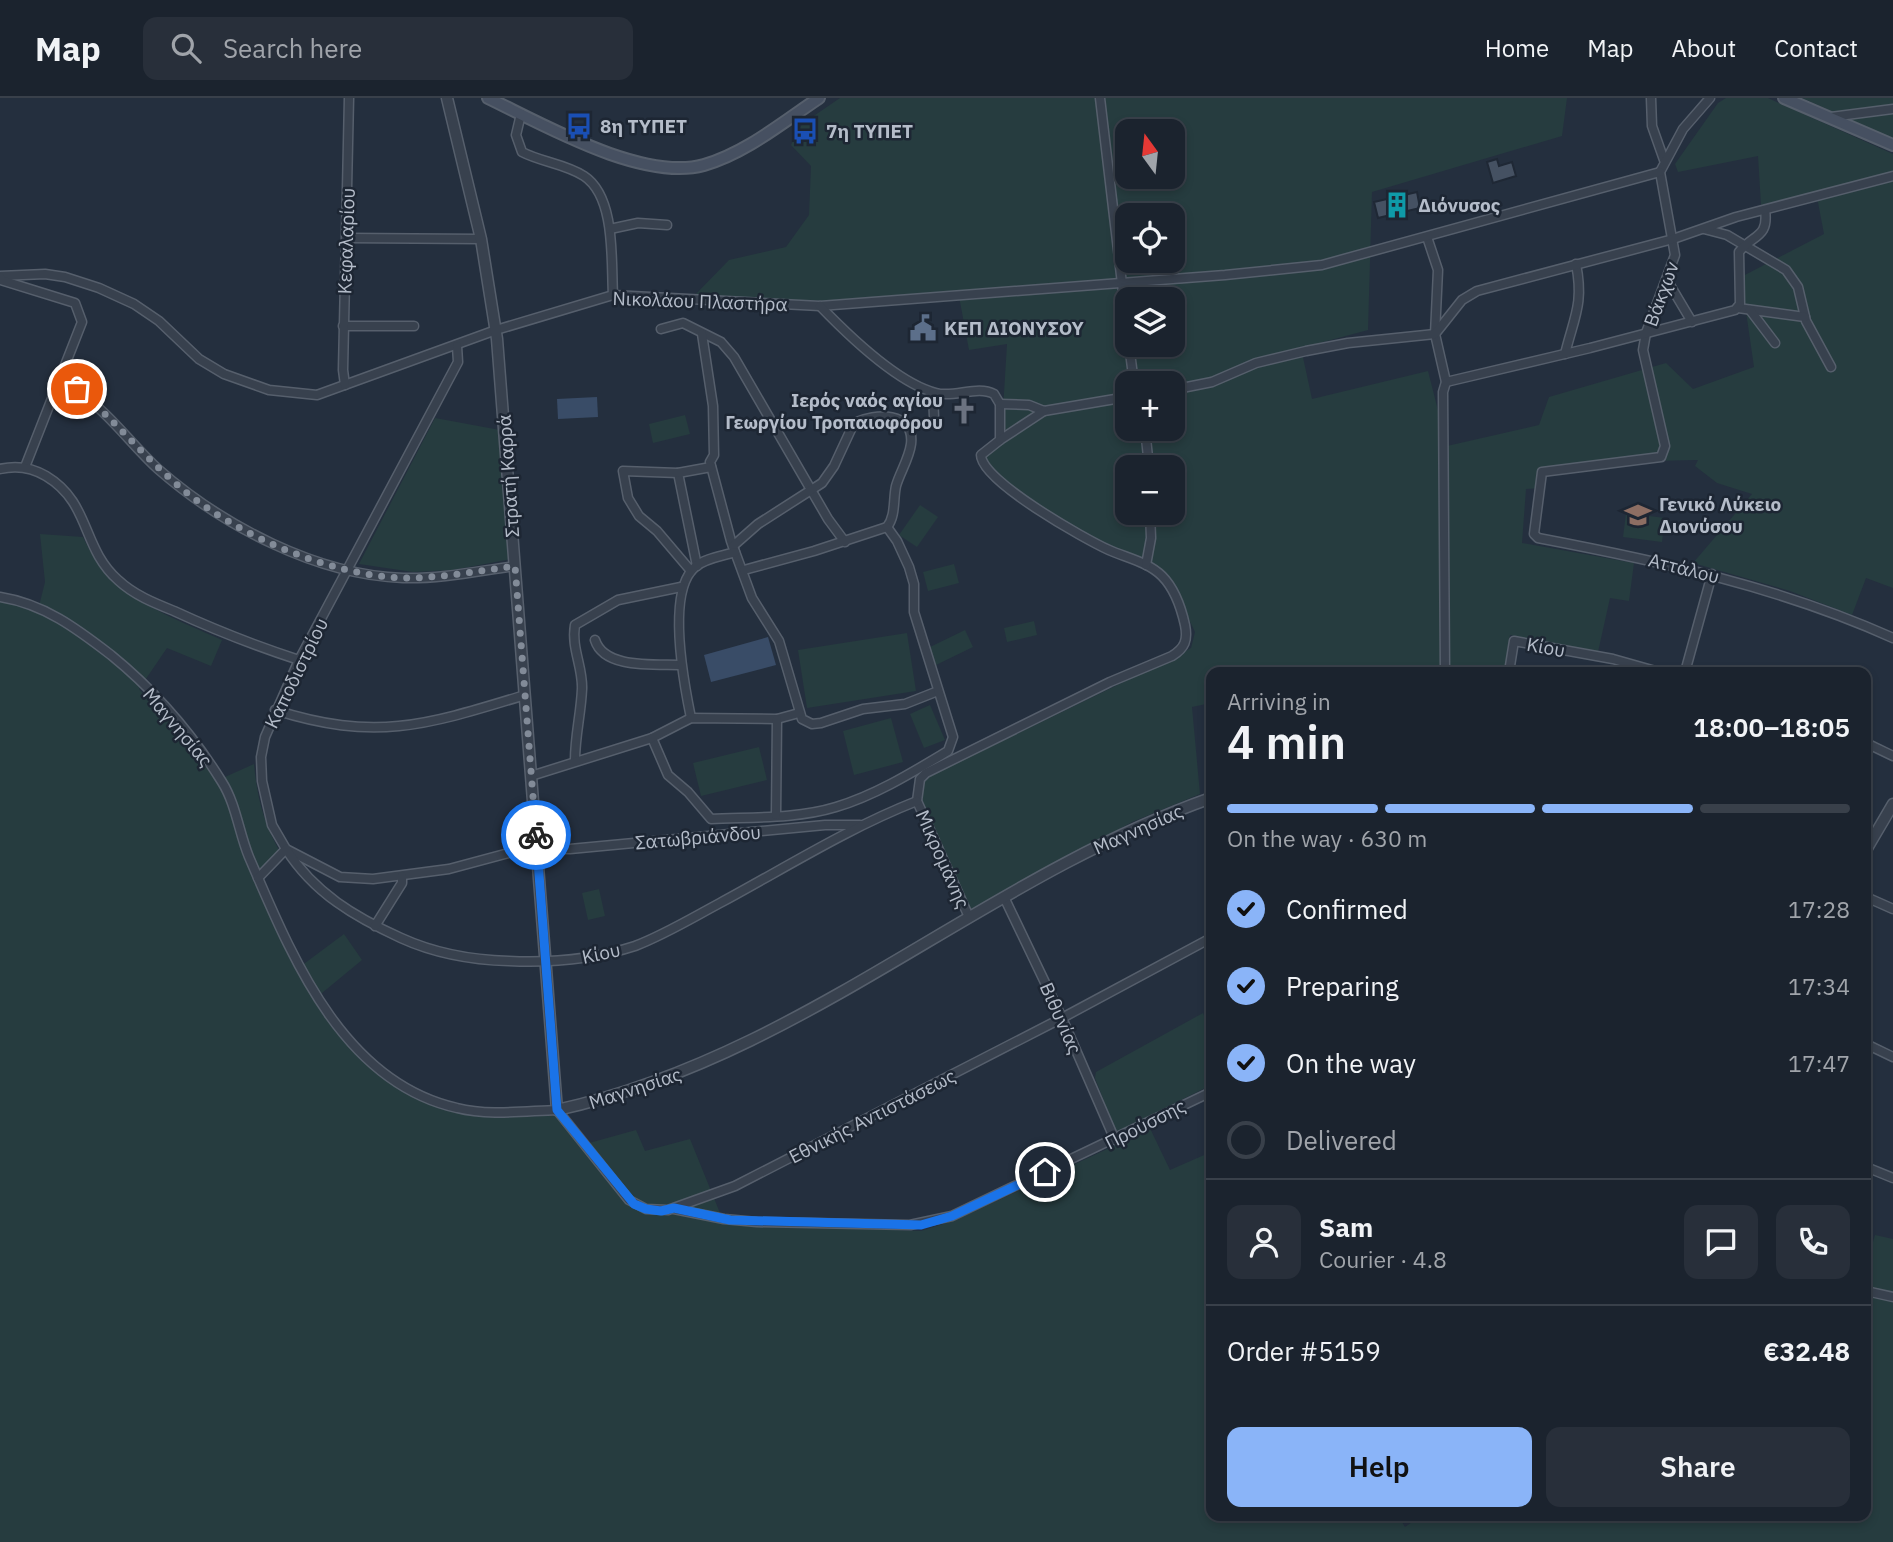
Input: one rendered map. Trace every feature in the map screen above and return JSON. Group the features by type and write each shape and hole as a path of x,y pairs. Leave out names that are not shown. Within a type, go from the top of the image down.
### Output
{"main road":[{"path":"488,98 632,161 683,168 702,166 741,149 819,98"},
{"path":"1784,98 1893,145"}],"street":[{"name":"Κεφαλαρίου","path":"345,385 343,326 349,98"},
{"name":"Στρατή Καρρά","path":"447,98 481,239 496,330 557,1110"},
{"path":"1100,98 1123,287"},
{"path":"1651,98 1651,114 1664,160"},
{"name":"Βάκχων","path":"1545,470 1631,462 1661,457 1664,454 1665,446 1643,351 1646,333 1675,255 1660,172 1664,160 1693,115 1710,98"},
{"path":"1831,117 1893,109"},
{"path":"521,114 516,135 522,152 584,175 600,196 610,229 613,295"},
{"name":"Νικολάου Πλαστήρα","path":"0,276 45,274 65,277 99,288 134,304 159,321 199,359 246,384 278,392 311,395 323,394 496,330 613,295 820,306 1322,265 1660,172"},
{"path":"1185,387 1212,382 1256,363 1348,342 1435,334 1462,300 1472,293 1893,176"},
{"path":"1738,308 1737,259 1739,252 1767,225 1765,210"},
{"path":"610,229 638,223 667,225"},
{"path":"1704,229 1727,235 1786,270 1798,287 1805,317 1831,367"},
{"path":"1427,237 1438,270 1435,334 1446,382 1443,392 1445,667"},
{"path":"346,238 481,239"},
{"path":"1565,354 1579,306 1580,287 1576,264"},
{"path":"0,276 1,280 75,303 82,322 25,467"},
{"path":"1667,280 1692,322"},
{"path":"820,306 870,354 933,393 950,395 990,391 1000,404 1000,440"},
{"path":"1446,382 1692,322 1738,308 1805,317"},
{"path":"1751,310 1775,343"},
{"path":"661,329 683,323 721,342 734,357 828,519 845,541"},
{"path":"343,326 414,326"},
{"path":"702,334 713,406 714,455 710,462 711,467 734,549 744,570 752,598 779,641 799,713 807,722 821,723 863,709 905,704 938,691"},
{"name":"Καποδιστρίου","path":"286,849 272,825 261,768 265,737 299,660 458,362 457,346"},
{"path":"58,382 77,389 97,405 155,466 205,506 267,541 301,555 347,569 401,578 515,566"},
{"path":"933,393 934,417"},
{"path":"917,801 920,779 926,773 1069,701 1179,652 1187,636 1177,598 1160,574 1067,528 997,478 981,458 1000,440 1044,411 1115,399"},
{"path":"1000,404 1028,405 1044,411"},
{"path":"691,718 680,666 681,587 694,568 734,549 758,524 822,483 834,466 848,430 854,423 873,415 900,420 909,429 911,441 895,488 892,520 887,527 744,570"},
{"path":"0,469 25,467 47,477 69,493 80,510 97,556 117,580 138,595 227,636 299,660"},
{"path":"694,568 639,516 628,498 623,471 678,473 711,467"},
{"name":"Αττάλου","path":"1545,470 1541,475 1535,537 1712,574 1783,596 1893,638"},
{"path":"678,473 694,568"},
{"path":"1146,565 1150,525"},
{"path":"652,738 668,775 688,792 707,817 822,811 864,797 948,751 953,737 914,612 914,584 897,541 887,527"},
{"path":"1686,667 1712,574"},
{"path":"575,760 582,689 573,645 575,625 618,600 681,587"},
{"name":"Μαγνησίας","path":"0,597 44,609 79,631 133,674 178,720 223,783 258,878 308,985 354,1045 375,1067 418,1094 458,1109 557,1110 623,1094 719,1057 825,1003 969,917 1095,847 1153,820 1206,801"},
{"path":"595,640 598,650 610,658 680,666"},
{"name":"Κίου","path":"1510,667 1514,641 1613,659 1641,667"},
{"path":"275,710 331,726 365,729 444,720 525,695"},
{"path":"531,776 652,738 691,718 777,719 799,713"},
{"path":"776,815 777,719"},
{"path":"1871,745 1893,756"},
{"name":"Κίου","path":"286,849 301,871 321,891 374,926 412,943 449,954 498,961 546,961 615,951 653,938 860,825 917,801"},
{"name":"Μικρομάνης","path":"917,801 969,917"},
{"path":"1871,841 1893,804"},
{"name":"Σατωβριάνδου","path":"537,848 578,848 825,825 860,825"},
{"path":"258,878 286,849 340,877 362,879 460,867 519,849 537,848"},
{"path":"374,926 402,883 402,876"},
{"name":"Βιθυνίας","path":"1004,897 1062,1018 1115,1140"},
{"path":"1871,899 1893,909"},
{"name":"Εθνικής Αντιστάσεως","path":"557,1110 629,1200 646,1209 661,1211 674,1208 736,1186 1206,941"},
{"path":"1871,1046 1893,1057"},
{"name":"Προύσσης","path":"674,1208 744,1221 921,1225 952,1216 1206,1094"},
{"path":"1871,1169 1893,1178"},
{"path":"1871,1293 1893,1297"}],"green space":[{"path":"840,98 1567,98 1562,136 1372,192 1368,330 1301,348 1312,399 1428,371 1447,446 1539,425 1549,397 1666,363 1693,389 1754,367 1741,277 1824,234 1816,192 1761,205 1758,156 1678,172 1675,164 1718,103 1726,98 1768,98 1893,154 1893,588 1866,578 1852,615 1790,591 1693,563 1752,494 1717,483 1695,466 1698,460 1650,461 1544,473 1543,488 1526,489 1522,543 1634,563 1629,601 1610,598 1598,652 1510,635 1506,667 1206,667 1206,704 1192,707 1200,794 1132,822 970,911 923,807 920,792 922,780 1177,656 1191,648 1195,632 1170,579 1155,564 1088,536 1042,508 988,467 983,457 1001,442 1007,344 969,350 958,291 823,301 694,296 729,260 786,247 809,215 811,166 791,145 802,124"},
{"path":"1802,98 1893,98 1893,139"},
{"path":"685,415 690,434 653,443 649,424"},
{"path":"435,418 500,430 511,559 453,570 413,572 359,564"},
{"path":"920,505 938,517 917,547 899,535"},
{"path":"1626,513 1665,518 1662,542 1623,537"},
{"path":"40,534 83,537 95,558 124,589 160,612 222,640 211,666 167,648 139,689 162,715 172,718 216,781 254,764 262,808 279,850 252,877 297,969 344,934 362,960 316,998 353,1046 386,1080 408,1094 456,1111 507,1117 560,1115 582,1145 636,1130 645,1151 690,1139 720,1213 721,1223 921,1231 956,1220 1120,1143 1095,1078 1096,1072 1203,1013 1206,1020 1206,1088 1145,1118 1170,1170 1206,1154 1206,1521 1401,1521 1405,1527 1414,1521 1871,1521 1871,1249 1875,1235 1893,1239 1893,1542 0,1542 0,601 38,610 45,582"},
{"path":"954,564 959,583 928,591 923,572"},
{"path":"1034,621 1037,635 1007,642 1004,628"},
{"path":"965,630 973,647 936,665 928,648"},
{"path":"907,633 916,691 807,708 798,650"},
{"path":"930,705 945,740 924,748 910,714"},
{"path":"891,718 903,762 854,775 843,731"},
{"path":"759,747 767,780 701,796 693,763"},
{"path":"599,889 605,916 588,920 582,893"}],"water":[{"path":"597,397 598,417 558,419 557,399"},
{"path":"768,637 776,665 711,682 704,655"}],"building":[{"path":"1497,159 1499,166 1512,162 1516,176 1493,183 1487,162"},
{"name":"Διόνυσος","path":"1417,192 1420,208 1378,218 1374,202"}],"way so far":[{"path":"77,389 97,405 155,466 183,491 241,528 301,555 347,569 401,578 452,576 515,566 536,835"}],"place":[{"name":"8η ΤΥΠΕΤ","path":"579,126"},
{"name":"7η ΤΥΠΕΤ","path":"805,131"},
{"name":"Διόνυσος","path":"1397,205"},
{"name":"ΚΕΠ ΔΙΟΝΥΣΟΥ","path":"923,328"},
{"name":"Ιερός ναός αγίου Γεωργίου Τροπαιοφόρου","path":"964,411"},
{"name":"Γενικό Λύκειο Διονύσου","path":"1638,515"}],"route":[{"path":"536,835 557,1110 634,1204 646,1209 661,1211 674,1208 730,1220 910,1226 952,1216 1045,1172"}]}
